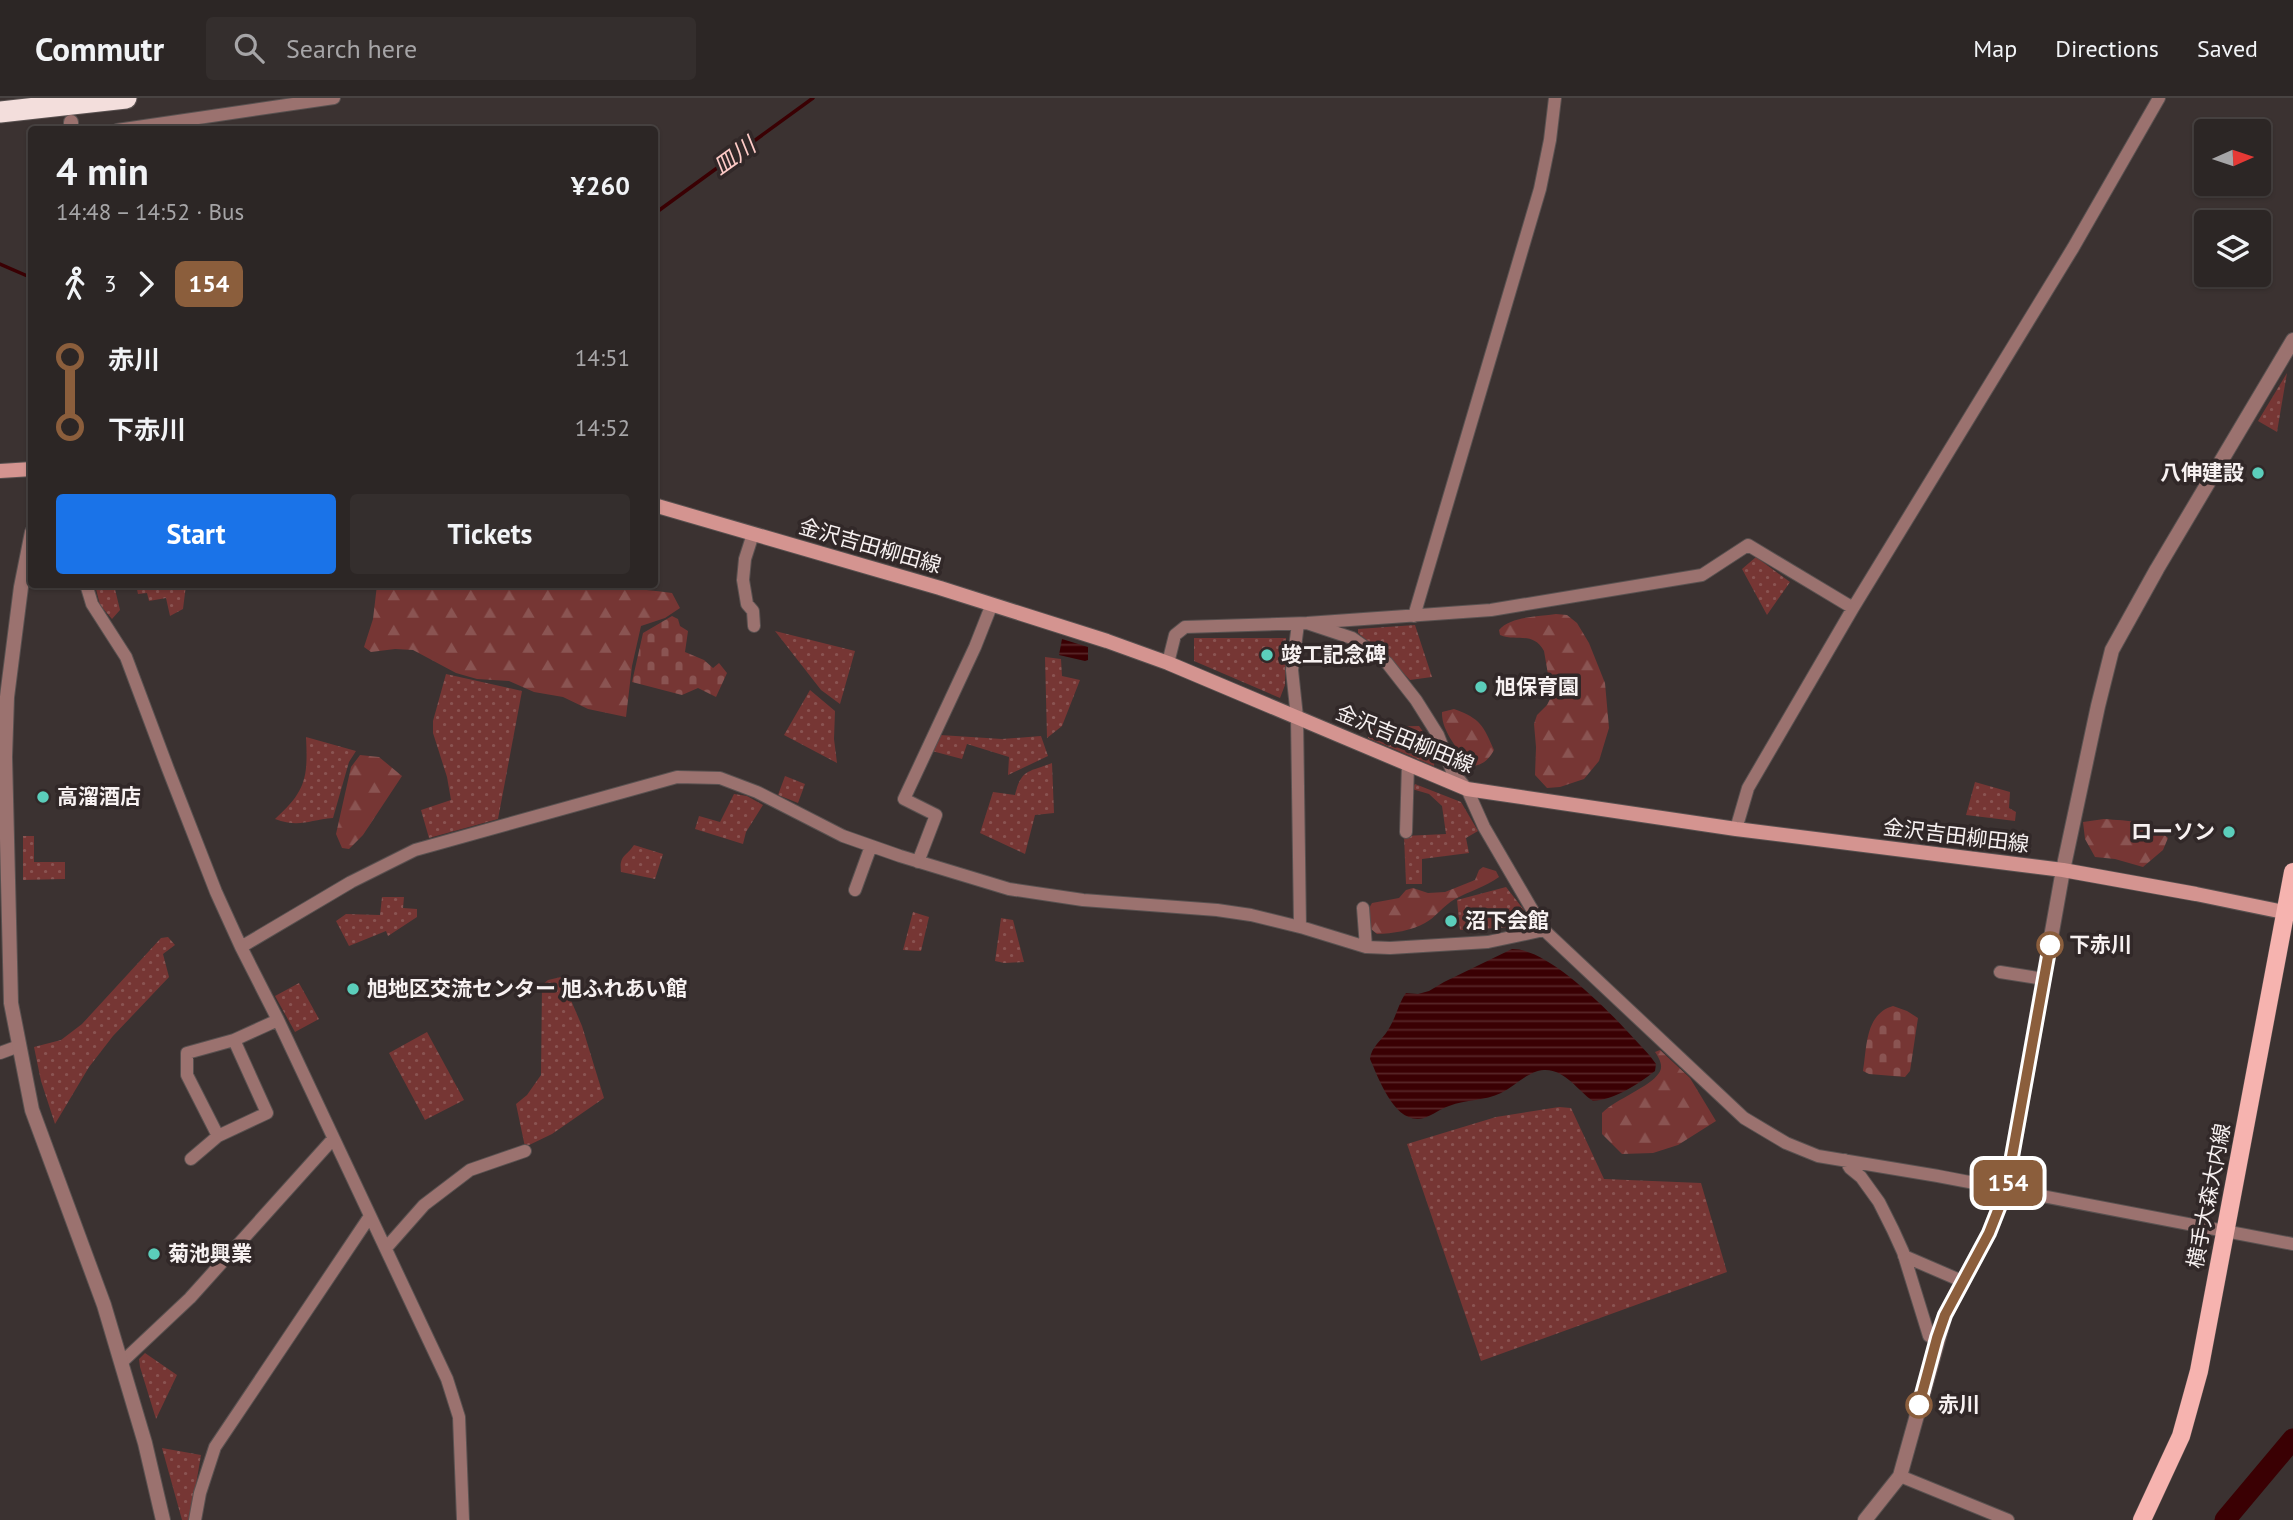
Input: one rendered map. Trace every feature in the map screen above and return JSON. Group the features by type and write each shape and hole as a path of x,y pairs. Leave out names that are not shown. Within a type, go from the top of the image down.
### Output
{"highway":[{"path":"0,112 126,98"}],"main road":[{"path":"0,471 28,469"},
{"name":"金沢吉田柳田線","path":"658,506 992,604 1168,663 1468,789 1736,829 2063,870 2289,914"},
{"name":"横手大森大内線","path":"2142,1520 2181,1436 2199,1371 2289,914 2293,872"}],"street":[{"path":"144,126 334,98"},
{"path":"1413,616 1540,189 1555,98"},
{"path":"1736,829 1748,788 1853,608 2073,248 2159,98"},
{"path":"1865,1520 1900,1476 1945,1315 1989,1233 2006,1190 2063,870 2112,650 2293,340"},
{"path":"753,534 745,559 743,580 747,604 753,611 754,626"},
{"path":"1168,663 1175,635 1185,626 1302,624 1491,610 1702,575 1748,545 1853,608"},
{"path":"28,552 7,697 6,1005 19,1045 32,1110 104,1305 122,1362 163,1520"},
{"path":"87,588 92,604 126,657 216,892 241,947 447,1379 459,1417 463,1520"},
{"path":"918,862 936,815 904,799 975,647 992,604"},
{"path":"1300,927 1297,717 1292,670 1302,624"},
{"path":"1302,624 1352,638 1387,663 1416,700 1438,735 1452,771 1468,789 1484,827 1544,930 1744,1118 1786,1143 1818,1156 1938,1176 2293,1244"},
{"path":"1406,832 1408,764"},
{"path":"241,947 351,882 415,850 677,777 720,778 757,792 843,836 1009,889 1096,902 1217,910 1251,915 1366,947 1488,942 1544,930"},
{"path":"855,890 871,846"},
{"path":"1363,908 1366,947"},
{"path":"2000,972 2044,979"},
{"path":"218,1136 187,1075 187,1054 234,1040 278,1020"},
{"path":"191,1159 218,1136 267,1113 234,1040"},
{"path":"0,1053 19,1045"},
{"path":"122,1362 190,1298 333,1139"},
{"path":"386,1248 424,1205 470,1170 525,1152"},
{"path":"1845,1160 1879,1202 1904,1256 1928,1336 1937,1338"},
{"path":"195,1520 200,1493 215,1447 370,1216"},
{"path":"1904,1256 1962,1282"},
{"path":"1900,1476 2008,1520"}],"green space":[{"path":"2287,373 2277,432 2258,421"},
{"path":"1756,557 1790,582 1767,615 1742,569"},
{"path":"96,588 115,588 120,610 112,619 100,605"},
{"path":"137,588 186,588 183,609 170,616 166,598 149,601 147,593 138,594"},
{"path":"377,588 626,588 672,593 680,608 665,618 641,626 632,666 626,717 588,709 563,697 534,692 509,681 477,679 456,673 413,650 371,652 364,647 373,619"},
{"path":"1556,614 1567,615 1577,623 1589,643 1605,683 1609,728 1599,761 1584,779 1560,787 1547,788 1535,775 1534,724 1537,715 1550,699 1544,651 1535,641 1506,637 1500,635 1499,630 1510,622"},
{"path":"672,616 688,631 685,652 704,660 713,668 719,663 727,673 716,697 698,688 682,695 632,682 643,633"},
{"path":"1415,625 1432,677 1410,680 1358,633 1358,629"},
{"path":"775,631 855,651 840,704 821,690"},
{"path":"1194,638 1286,638 1285,685 1280,698 1194,661"},
{"path":"1045,657 1061,659 1062,676 1080,680 1062,726 1047,738"},
{"path":"446,674 522,691 498,819 429,838 421,810 451,800 447,777 433,733 433,721"},
{"path":"810,690 835,711 837,763 784,735"},
{"path":"1454,709 1476,720 1487,734 1494,750 1481,764 1474,766 1457,749 1448,734 1442,712"},
{"path":"1419,726 1433,750 1434,766 1368,738 1368,727"},
{"path":"940,735 1002,739 1041,736 1048,756 1008,775 1009,757 967,744 962,759 932,751"},
{"path":"306,737 356,751 349,762 333,818 298,823 283,822 275,819 293,800 303,783"},
{"path":"360,755 379,757 402,776 363,835 349,849 342,848 336,834 351,767"},
{"path":"1052,763 1054,813 1035,815 1025,854 980,833 993,792 1015,795 1023,776"},
{"path":"785,776 805,784 798,803 778,795"},
{"path":"1975,782 2010,792 2009,808 2016,812 2015,821 1966,815"},
{"path":"1415,784 1461,802 1478,831 1466,838 1469,853 1422,859 1422,884 1406,884 1404,836 1446,834 1442,806 1429,794 1412,789"},
{"path":"734,794 747,796 763,805 746,832 743,844 695,829 699,816 720,822"},
{"path":"2104,819 2146,825 2168,838 2163,850 2143,867 2115,859 2095,857 2085,839 2083,822"},
{"path":"23,836 34,836 34,862 65,862 65,879 23,880"},
{"path":"634,845 663,854 655,879 621,872 622,859"},
{"path":"1483,867 1496,871 1499,877 1455,899 1425,923 1408,930 1389,933 1377,934 1371,929 1368,910 1372,903 1399,898 1406,890 1413,888 1428,893 1445,892 1475,880"},
{"path":"1506,887 1524,910 1523,923 1515,927 1460,930 1457,900"},
{"path":"382,897 404,897 403,908 417,909 417,917 388,936 386,931 349,946 336,921 346,914 380,915"},
{"path":"913,912 929,917 921,951 903,950"},
{"path":"1001,918 1013,920 1024,962 995,961"},
{"path":"168,937 175,945 163,954 169,977 113,1036 89,1067 55,1124 41,1081 34,1047 61,1040 82,1024 161,938"},
{"path":"561,977 582,1026 604,1098 552,1134 525,1147 516,1104 527,1095 541,1075 542,985 548,980"},
{"path":"299,983 319,1019 295,1032 275,996"},
{"path":"1893,1006 1918,1018 1910,1071 1905,1077 1869,1074 1863,1071 1869,1032 1877,1016"},
{"path":"427,1032 464,1100 425,1120 389,1053"},
{"path":"1660,1050 1690,1078 1716,1121 1678,1145 1653,1153 1622,1154 1602,1134 1602,1113 1655,1078 1661,1068 1655,1052"},
{"path":"1559,1107 1571,1108 1604,1179 1701,1183 1727,1272 1481,1361 1407,1144 1496,1117"},
{"path":"145,1353 177,1375 156,1419 140,1367 139,1359"},
{"path":"162,1448 201,1455 190,1520 182,1520"}],"shaded area":[{"path":"1062,639 1088,647 1088,660 1059,655"},
{"path":"1512,949 1529,952 1547,961 1586,991 1650,1056 1656,1064 1655,1071 1626,1090 1593,1101 1558,1073 1538,1071 1495,1096 1455,1104 1424,1118 1414,1119 1405,1115 1383,1089 1370,1059 1391,1025 1406,993 1429,991"}],"waterway":[{"name":"皿川","path":"658,211 813,98"},
{"name":"皿川","path":"0,264 28,276"},
{"path":"2225,1520 2293,1439"}],"bus line":[{"name":"154","path":"1919,1405 1945,1315 1989,1233 2006,1190 2050,945"}],"place":[{"name":"八伸建設","path":"2258,473"},
{"name":"竣工記念碑","path":"1267,655"},
{"name":"旭保育園","path":"1481,687"},
{"name":"高溜酒店","path":"43,797"},
{"name":"ローソン","path":"2229,832"},
{"name":"沼下会館","path":"1451,921"},
{"name":"下赤川","path":"2050,945"},
{"name":"旭地区交流センター 旭ふれあい館","path":"353,989"},
{"name":"菊池興業","path":"154,1254"},
{"name":"赤川","path":"1919,1405"}]}
